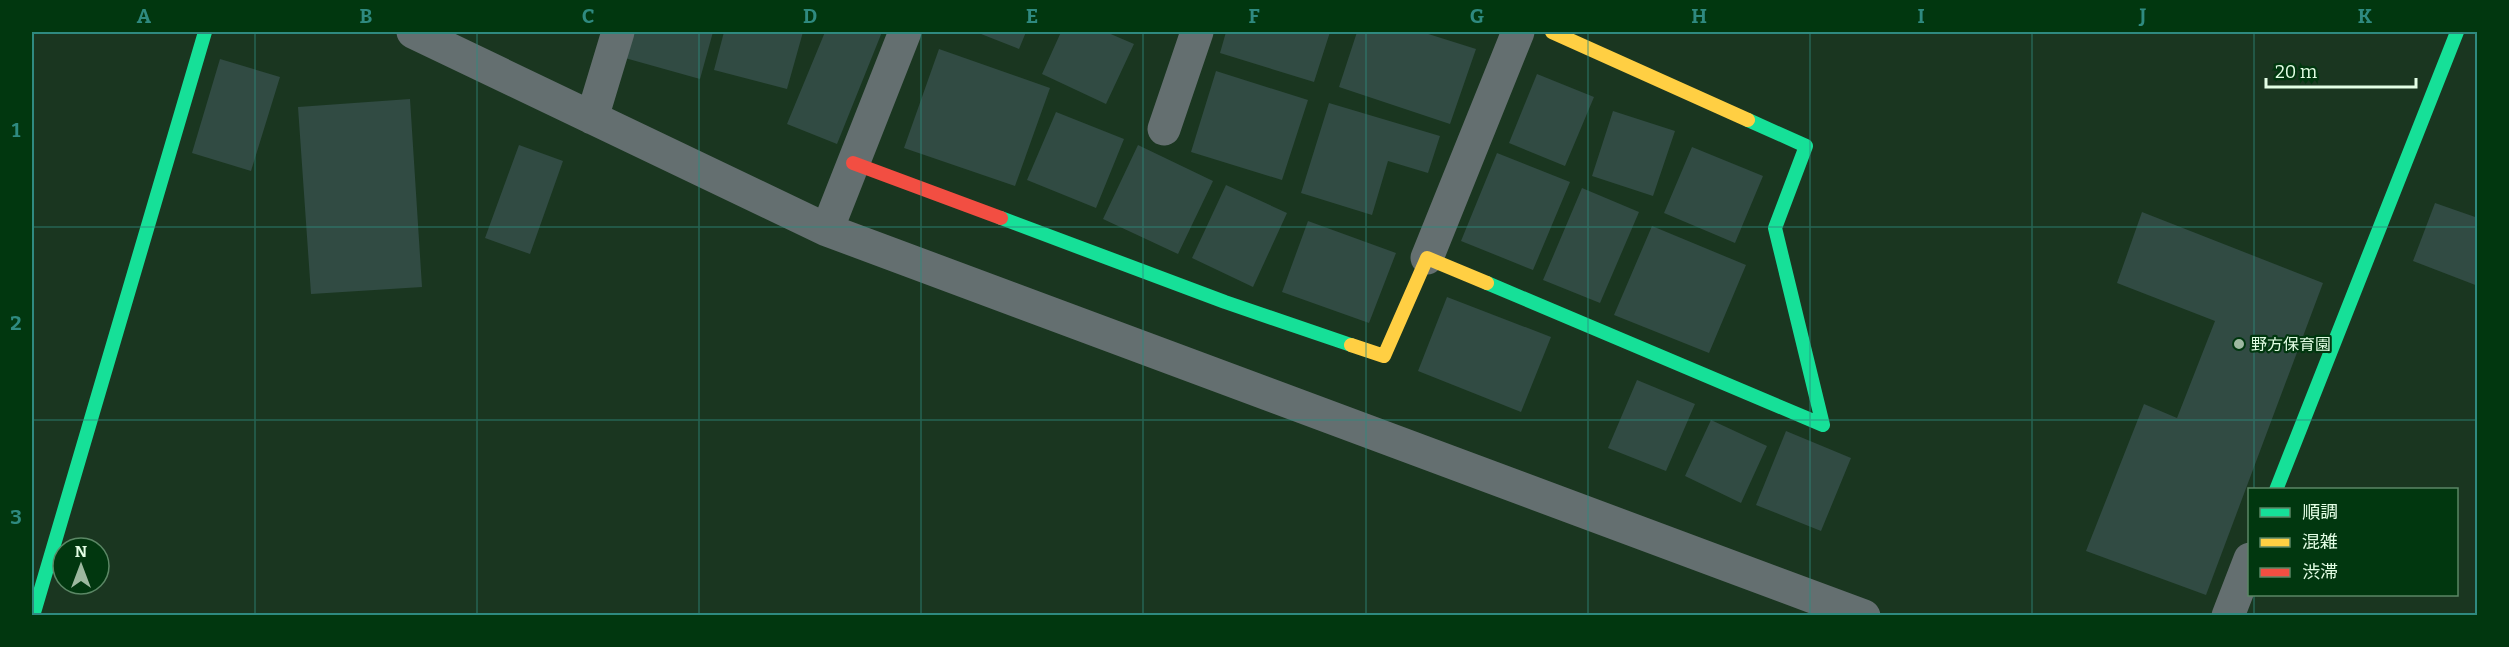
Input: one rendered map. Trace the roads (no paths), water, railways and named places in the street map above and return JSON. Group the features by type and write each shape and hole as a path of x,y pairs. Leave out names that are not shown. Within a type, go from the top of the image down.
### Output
{"street":[{"path":"33,615 205,32"},
{"path":"413,32 827,230 1864,615"},
{"path":"592,118 618,32"},
{"path":"827,230 905,32"},
{"path":"1164,129 1197,32"},
{"path":"854,163 1225,303 1383,356 1427,258 1518,32"},
{"path":"1427,258 1822,425 1775,228 1806,146 1552,32"},
{"path":"2276,488 2457,32"},
{"path":"2228,615 2248,564"}],"place":[{"name":"野方保育園","path":"2239,344"}]}
